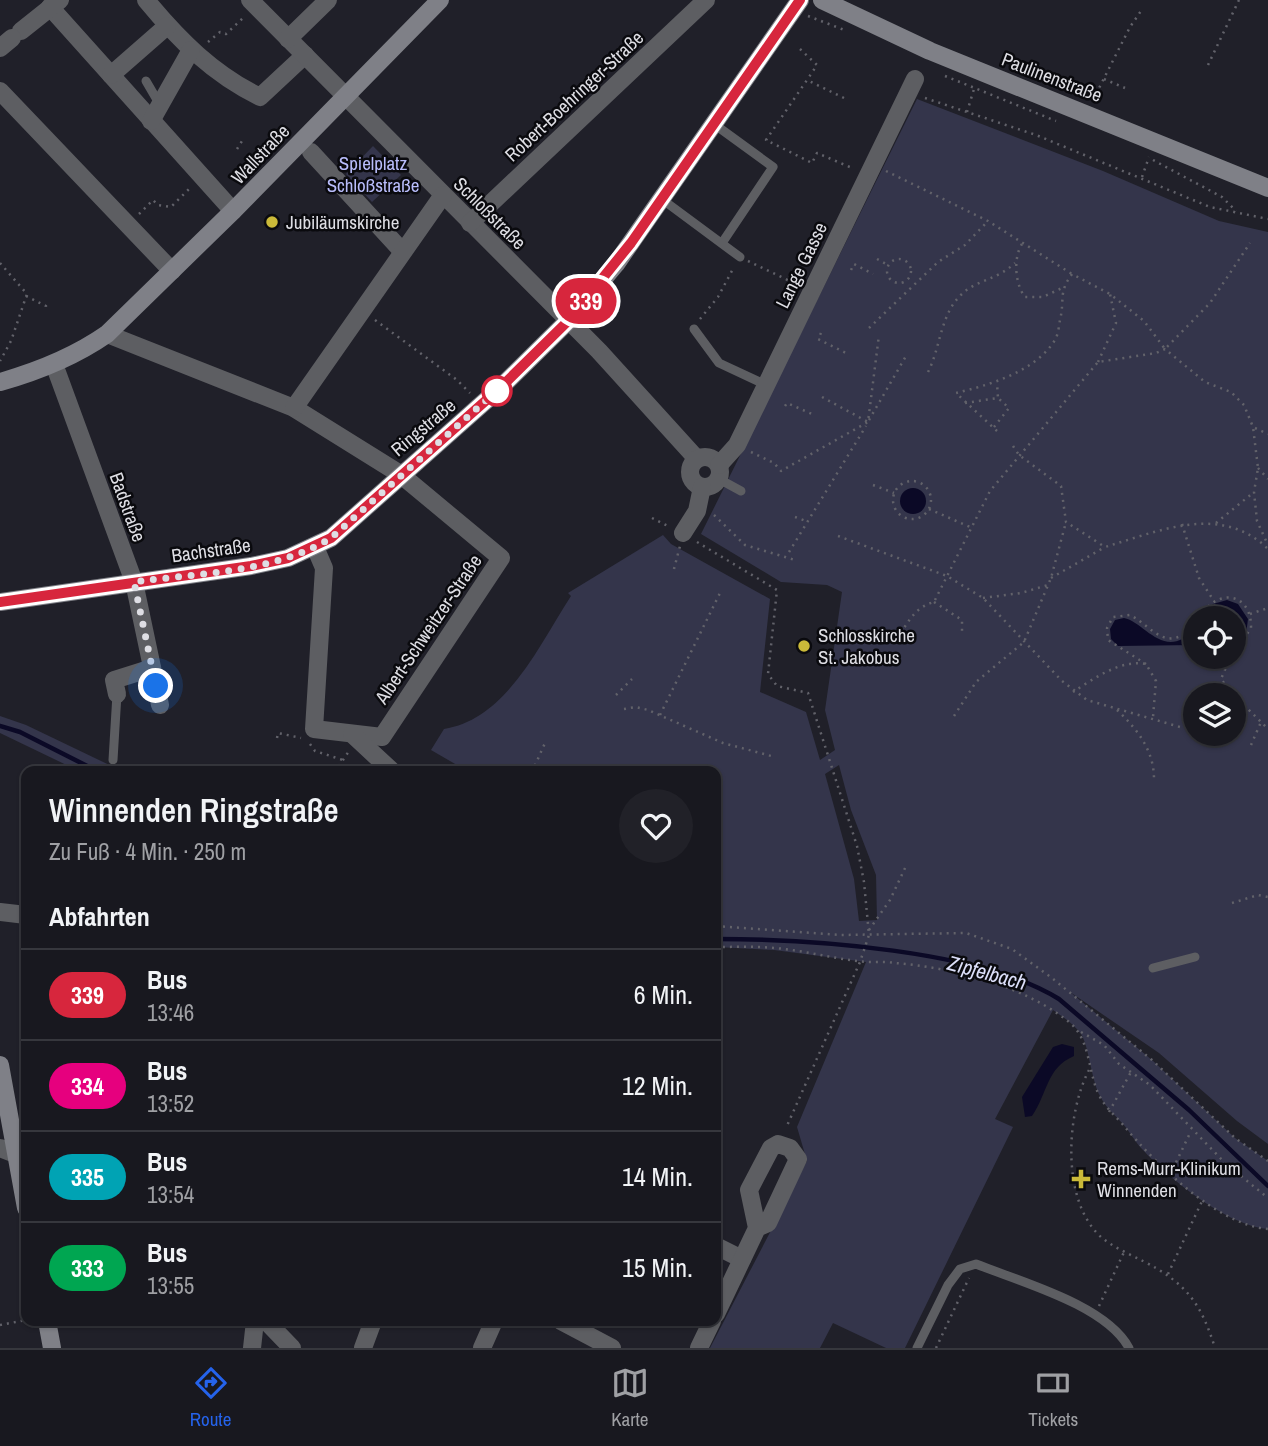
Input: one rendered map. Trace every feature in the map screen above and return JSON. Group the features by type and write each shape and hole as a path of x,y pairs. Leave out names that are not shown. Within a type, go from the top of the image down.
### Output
{"street":[{"path":"146,0 193,52 226,79 260,97 305,55"},
{"path":"288,39 328,0"},
{"name":"Wallstraße","path":"107,334 233,211 440,0"},
{"name":"Robert-Boehringer-Straße","path":"470,223 706,0"},
{"name":"Ringstraße","path":"107,334 294,408 400,474 481,404 568,321 616,264 663,200 800,0"},
{"name":"Paulinenstraße","path":"822,0 930,51 1268,188"},
{"name":"Schloßstraße","path":"253,3 568,321 697,459"},
{"path":"11,39 46,5 111,75 158,118 233,211"},
{"path":"111,75 167,26"},
{"path":"158,118 193,52"},
{"name":"Lange Gasse","path":"719,472 737,445 915,79"},
{"path":"1,93 173,271"},
{"path":"311,152 402,250"},
{"path":"294,408 443,195"},
{"path":"0,382 54,364 83,350 107,334"},
{"name":"Badstraße","path":"54,364 134,582 160,705"},
{"path":"711,458 719,472 712,486 702,487 691,477 691,467 697,459 711,458"},
{"name":"Bachstraße","path":"0,602 251,566 288,558 331,538 400,474"},
{"name":"Albert-Schweitzer-Straße","path":"312,734 382,737 501,558 400,474"},
{"path":"683,533 699,506 702,487"},
{"path":"312,734 324,568 315,547"},
{"path":"117,694 114,680 152,668"},
{"path":"352,734 387,766"},
{"path":"0,912 21,914"},
{"path":"0,1065 21,1152"},
{"path":"721,1303 757,1228 749,1190 771,1148 778,1144 790,1148 798,1160 768,1223 757,1228"},
{"path":"0,1148 21,1156"},
{"path":"721,1248 742,1259"},
{"path":"48,1326 52,1348"},
{"path":"252,1348 254,1326"},
{"path":"271,1326 292,1348"},
{"path":"363,1348 371,1326"},
{"path":"482,1348 492,1326"},
{"path":"570,1326 609,1347"},
{"path":"699,1348 710,1326"}],"lane":[{"path":"146,81 158,118"},
{"path":"714,124 773,167 722,243"},
{"path":"663,200 740,257"},
{"path":"694,329 719,363 766,385"},
{"path":"719,472 741,491"},
{"path":"113,760 117,694"},
{"path":"1153,968 1195,957"},
{"path":"917,1348 948,1285 960,1269 976,1264 1096,1313 1122,1335 1129,1348"}],"path":[{"path":"1208,65 1239,0"},
{"path":"193,52 220,32 226,34 253,3"},
{"path":"1086,113 1130,27 1143,8"},
{"path":"800,48 817,65 765,140 812,163 817,153 848,167"},
{"path":"1104,79 1125,88"},
{"path":"807,80 844,98"},
{"path":"967,112 974,89"},
{"path":"927,98 1036,135 1210,207 1268,219"},
{"path":"237,149 242,141"},
{"path":"1142,177 1149,157 1222,197 1236,211"},
{"path":"888,172 988,221 1021,244 1110,294 1144,321 1165,348 1205,382 1231,391 1244,405 1253,427 1258,468 1254,492 1257,521 1268,547"},
{"path":"128,225 153,200 158,205 171,207 203,176"},
{"path":"869,328 938,262 965,245 988,221"},
{"path":"1098,362 1156,353 1165,348 1210,303 1250,243"},
{"path":"1021,244 1015,263 1021,291 1026,298 1043,297 1062,288 1072,274"},
{"path":"694,329 705,310 718,297 740,257 781,277"},
{"path":"877,259 888,265"},
{"path":"902,259 909,264 909,276 904,281 893,281 888,276 888,265 894,260 902,259"},
{"path":"928,372 936,357 945,319 962,293 1004,273 1015,263"},
{"path":"851,270 854,264 873,274"},
{"path":"0,275 1,265"},
{"path":"1,265 26,296 43,302 45,310"},
{"path":"909,276 919,281"},
{"path":"997,383 998,398 1009,408 995,430 956,393 997,383 1028,365 1055,340 1061,315 1062,288"},
{"path":"934,602 990,491 1098,362 1116,323 1110,294"},
{"path":"0,361 11,341 26,296"},
{"path":"361,310 457,380 481,404"},
{"path":"821,333 818,339 846,353"},
{"path":"868,422 879,335"},
{"path":"789,552 906,356"},
{"path":"822,397 868,422"},
{"path":"965,403 998,398"},
{"path":"785,406 787,403 812,414"},
{"path":"737,445 774,463 781,471 868,422"},
{"path":"1253,427 1268,434"},
{"path":"954,716 976,682 1024,642 1051,578 1066,522 1060,486 1019,455 1013,446"},
{"path":"1258,468 1268,479"},
{"path":"907,481 920,482 929,490 929,509 920,517 901,516 894,506 894,493 907,481"},
{"path":"873,485 894,493"},
{"path":"1214,523 1254,492"},
{"path":"699,506 712,513 745,545 795,560"},
{"path":"929,509 970,527"},
{"path":"794,517 808,522"},
{"path":"1066,522 1105,547"},
{"path":"1051,578 1105,547 1182,524 1214,523 1246,531 1268,547"},
{"path":"1182,524 1199,578 1213,601"},
{"path":"674,569 683,533 777,590 768,674 777,686 808,693 857,846 864,882 868,942 778,1144"},
{"path":"838,536 947,576 983,598 1073,692 1114,708 1153,717 1180,727"},
{"path":"983,598 1021,593 1048,585"},
{"path":"660,715 720,593"},
{"path":"1209,606 1213,601 1227,597 1236,599 1250,614 1251,628 1246,635"},
{"path":"895,631 900,634 912,614 923,605 934,602 962,620 962,632"},
{"path":"1250,614 1268,608"},
{"path":"1153,717 1156,681 1146,664 1108,640 1107,628 1114,618 1129,615 1150,633 1168,638 1183,633"},
{"path":"1073,692 1093,678 1121,667 1137,662 1146,664"},
{"path":"616,695 632,679"},
{"path":"624,709 636,707 723,743 775,757"},
{"path":"1246,707 1268,729"},
{"path":"1114,708 1134,726 1142,738 1154,767 1154,779"},
{"path":"1251,745 1261,722"},
{"path":"277,738 278,733 312,734 315,751 343,760"},
{"path":"339,766 351,749 352,734"},
{"path":"534,766 545,743"},
{"path":"869,933 890,900 906,866"},
{"path":"1232,903 1258,895 1268,897"},
{"path":"721,926 869,933 966,933 1012,949 1052,978 1152,1060 1235,1138 1268,1161"},
{"path":"721,947 774,948 860,962 905,964 968,976 1040,1002 1077,1030 1104,1045 1119,1064 1150,1085 1225,1163 1268,1198"},
{"path":"1077,1030 1083,1037 1089,1070 1109,1112 1170,1175 1231,1216 1268,1229"},
{"path":"1089,1070 1076,1105 1070,1143 1079,1197 1088,1218 1100,1236 1124,1252 1168,1274 1190,1293 1206,1320 1215,1348"},
{"path":"1109,1112 1131,1072"},
{"path":"1170,1175 1191,1130"},
{"path":"1168,1274 1203,1199"},
{"path":"1096,1313 1124,1252"},
{"path":"936,1348 976,1264"},
{"path":"0,1325 21,1321"}],"green space":[{"path":"917,99 1103,171 1219,221 1268,232 1268,1144 1237,1121 1159,1053 1070,992 1152,1060 1235,1138 1268,1161 1268,1229 1252,1226 1218,1210 1183,1187 1154,1162 1102,1100 1081,1034 1053,1010 995,1119 1013,1127 905,1348 886,1348 833,1323 820,1348 710,1348 807,1161 797,1127 866,962 774,950 721,947 721,766 459,766 431,750 444,729 466,722 486,711 519,677 571,596 568,593 663,535 671,544 770,599 760,692 806,712 820,760 835,750 825,710 842,592 827,585 781,582 701,534","holes":["839,765 851,810 876,875 877,920 859,921 854,879 825,774"]},
{"name":"Spielplatz Schloßstraße","path":"373,146 401,175 372,202 346,174"},
{"path":"0,716 26,725 111,766 69,766 0,733"}],"shaded area":[{"path":"913,488 922,492 926,501 922,510 913,514 904,510 900,501 904,492"},
{"path":"1227,600 1239,606 1212,606"},
{"path":"1124,618 1132,621 1164,641 1174,642 1183,638 1183,645 1118,646 1111,639 1110,629 1115,620"},
{"path":"1062,1044 1074,1047 1074,1056 1058,1067 1032,1116 1025,1117 1022,1097 1053,1047"}],"waterway":[{"name":"Zipfelbach","path":"0,726 20,732 87,766"},
{"name":"Zipfelbach","path":"721,939 798,941 893,951 941,958 1026,982 1059,999 1189,1110 1268,1186"}],"bus line":[{"name":"339","path":"0,602 251,566 288,558 331,538 500,388 591,295 663,200 800,0"}],"place":[{"name":"Jubiläumskirche","path":"272,222"},
{"name":"Schlosskirche St. Jakobus","path":"804,646"},
{"name":"Rems-Murr-Klinikum Winnenden","path":"1081,1179"}],"route":[{"path":"156,686 134,582 251,566 288,558 315,547 331,538 500,388 497,391"}]}
